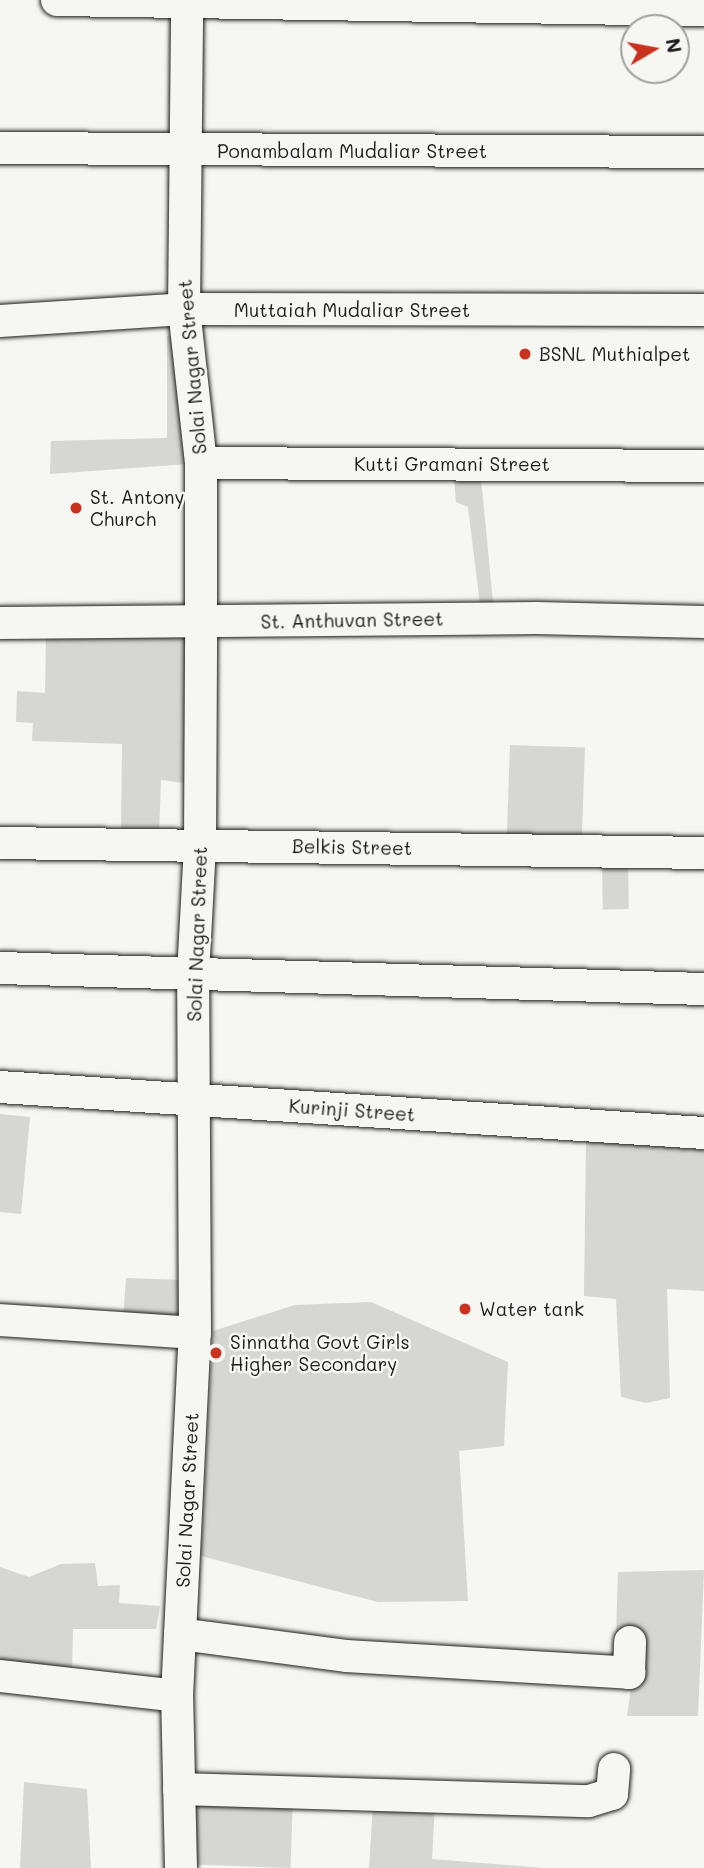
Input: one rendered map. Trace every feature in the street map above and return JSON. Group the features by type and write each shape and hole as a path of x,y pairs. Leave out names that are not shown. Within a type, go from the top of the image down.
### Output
{"street":[{"path":"57,0 704,10"},
{"name":"Solai Nagar Street","path":"181,1868 177,1696 195,1333 193,975 200,844 201,622 201,463 184,309 187,1"},
{"name":"Ponambalam Mudaliar Street","path":"0,148 704,152"},
{"name":"Muttaiah Mudaliar Street","path":"0,321 184,309 704,310"},
{"name":"Kutti Gramani Street","path":"201,463 704,466"},
{"name":"St. Anthuvan Street","path":"0,623 536,618 704,622"},
{"name":"Belkis Street","path":"0,843 704,853"},
{"path":"0,968 704,989"},
{"name":"Kurinji Street","path":"0,1087 704,1133"},
{"path":"0,1320 195,1333"},
{"path":"180,1633 346,1656 629,1673 630,1643"},
{"path":"0,1676 177,1696"},
{"path":"179,1789 589,1801 612,1794 614,1769"}],"shaded area":[{"path":"167,336 178,336 188,464 50,474 51,441 167,438"},
{"path":"454,478 481,478 493,602 480,605 468,507 456,502"},
{"path":"196,630 193,784 161,780 159,835 121,833 122,744 32,741 33,723 16,722 17,691 45,693 46,631"},
{"path":"510,745 585,748 582,846 507,843"},
{"path":"602,861 628,861 629,909 603,909"},
{"path":"0,1114 30,1117 21,1214 0,1212"},
{"path":"586,1141 704,1150 704,1291 667,1289 670,1398 646,1403 621,1397 616,1299 584,1296"},
{"path":"126,1278 184,1280 185,1327 123,1321"},
{"path":"371,1302 508,1362 504,1446 459,1451 468,1601 378,1602 201,1556 213,1331 295,1305"},
{"path":"95,1563 98,1586 120,1585 119,1603 160,1606 156,1629 73,1629 72,1672 0,1664 0,1567 29,1577 61,1564"},
{"path":"704,1570 698,1716 627,1716 638,1638 616,1636 618,1572"},
{"path":"24,1782 87,1789 91,1868 20,1868"},
{"path":"189,1792 293,1796 290,1868 187,1864"},
{"path":"373,1804 435,1805 432,1859 544,1868 369,1868"}],"place":[{"name":"BSNL Muthialpet","path":"525,354"},
{"name":"St. Antony Church","path":"76,508"},
{"name":"Water tank","path":"465,1309"},
{"name":"Sinnatha Govt Girls Higher Secondary","path":"216,1353"}]}
